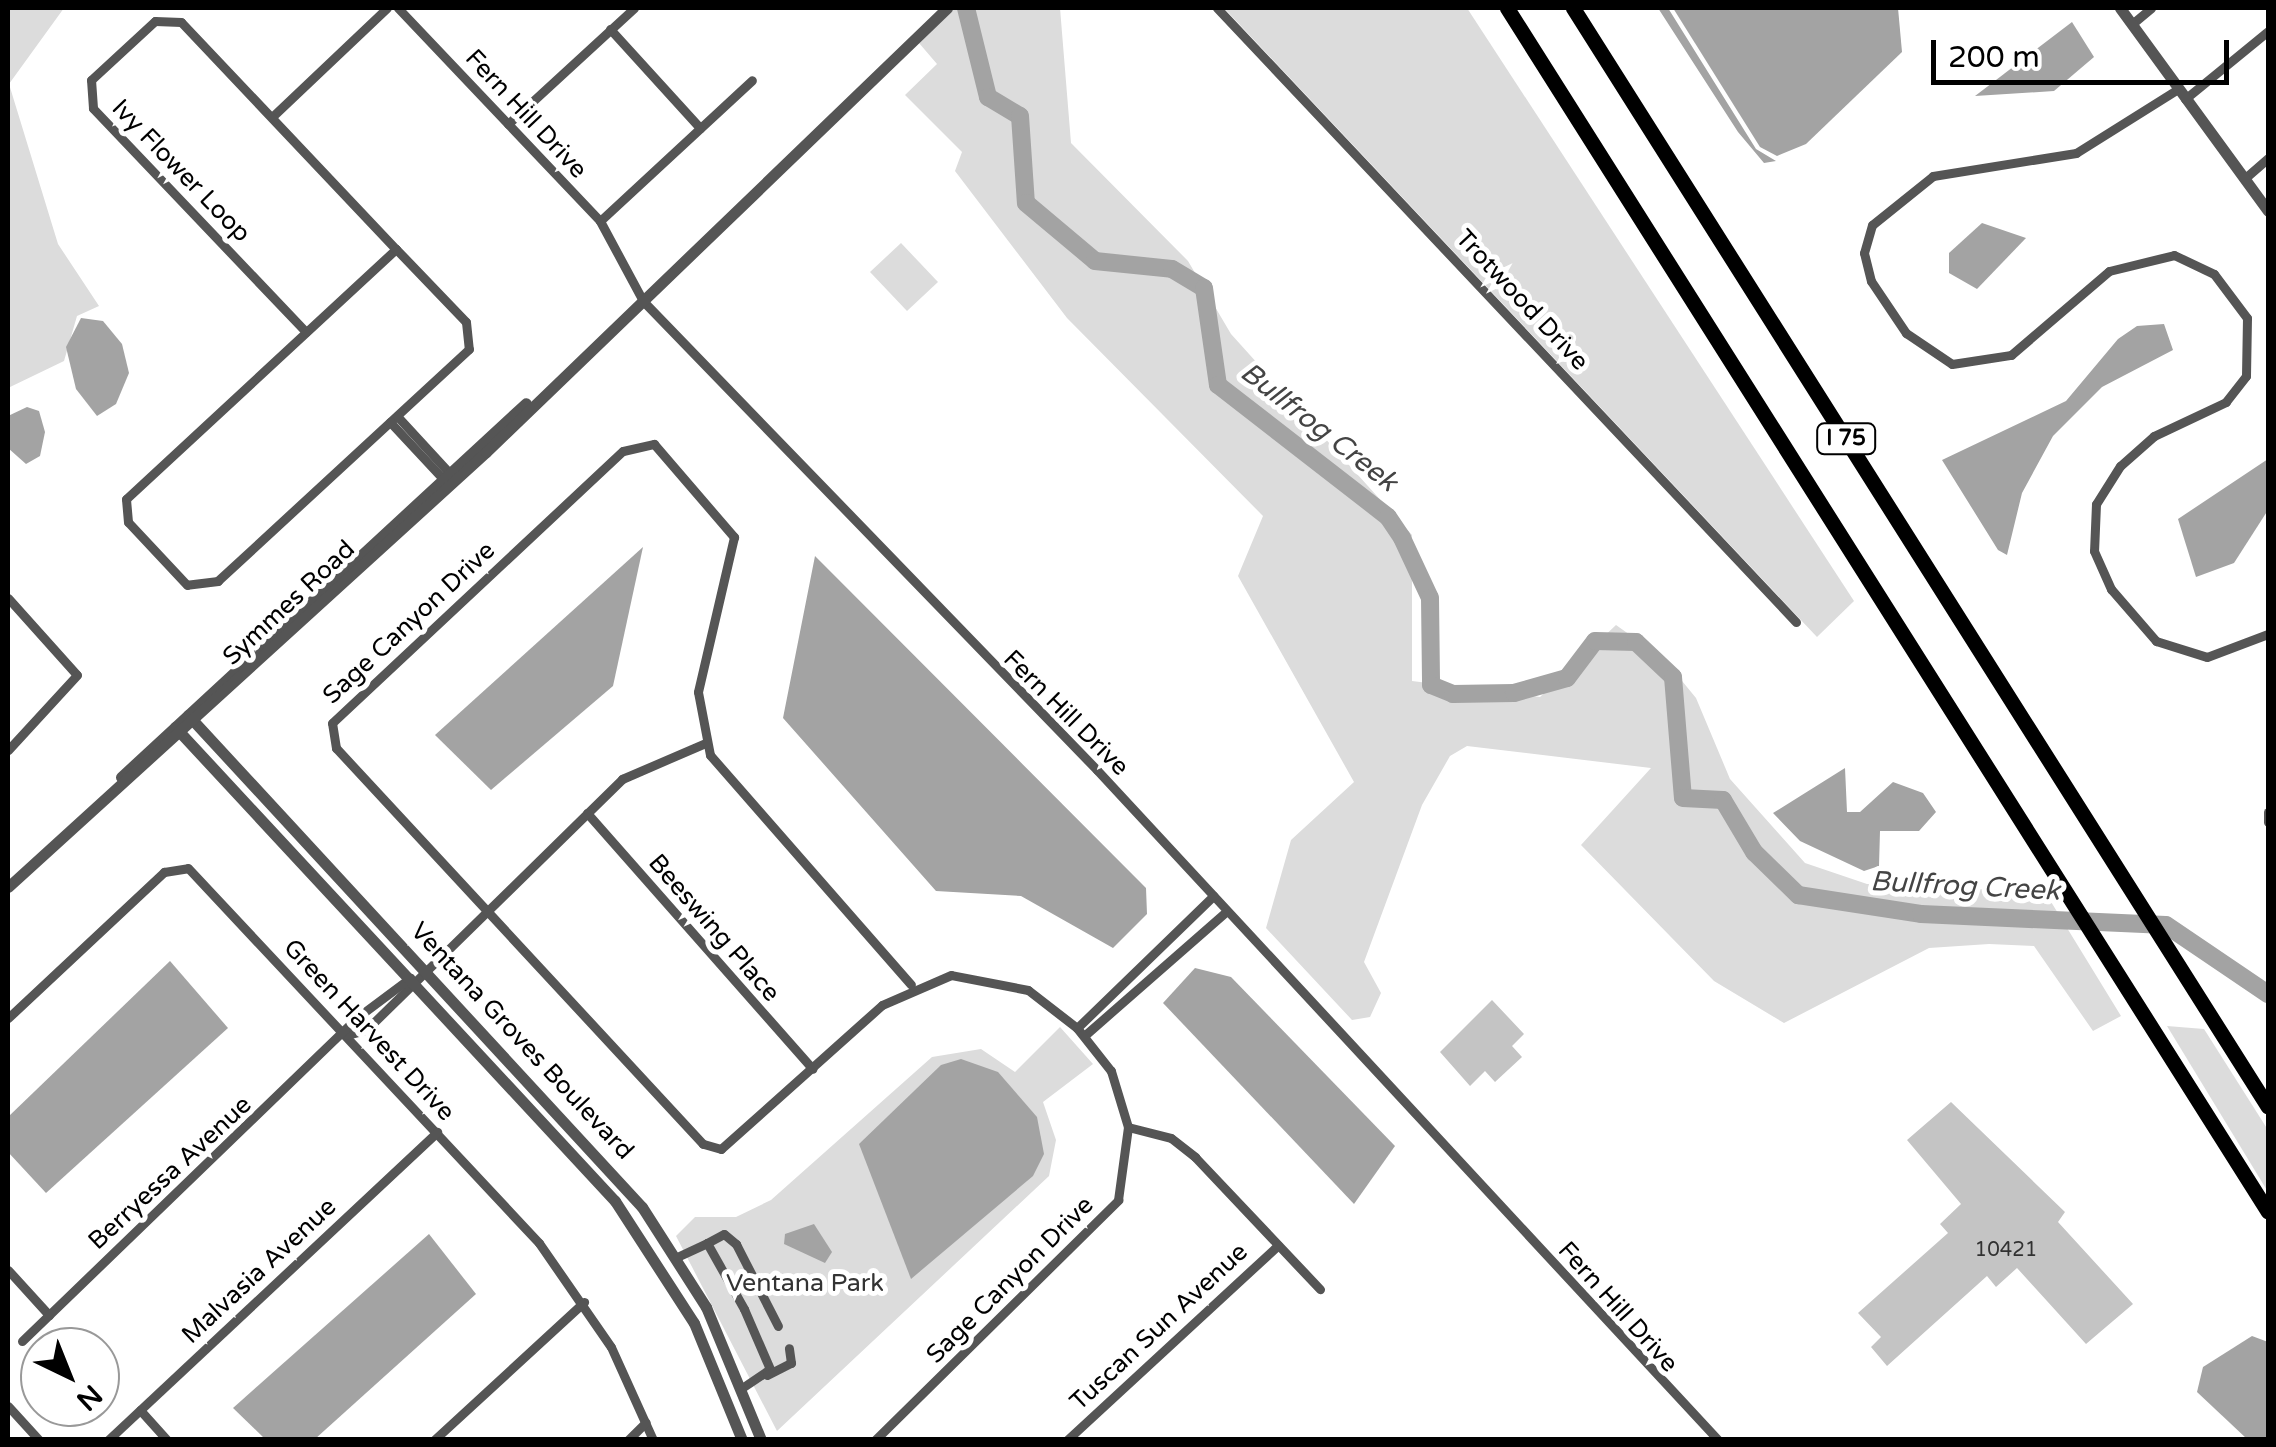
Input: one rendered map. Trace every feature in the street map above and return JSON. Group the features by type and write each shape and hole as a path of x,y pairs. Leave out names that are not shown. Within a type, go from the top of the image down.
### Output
{"highway":[{"name":"I 75","path":"1507,8 2268,1212"},
{"name":"I 75","path":"1573,8 2268,1107"}],"street":[{"path":"273,116 388,8"},
{"name":"Fern Hill Drive","path":"398,8 600,221 642,301 1213,896 1718,1440"},
{"path":"508,124 634,8"},
{"name":"Symmes Road","path":"8,886 594,346 947,8"},
{"name":"Trotwood Drive","path":"1216,8 1796,622"},
{"path":"2110,8 2150,52"},
{"path":"2120,8 2268,211"},
{"path":"2132,24 2150,8"},
{"name":"Ivy Flower Loop","path":"306,332 88,96 91,80 168,18 273,116 396,249 471,339 394,419 212,585 181,580 128,522 126,500 396,249"},
{"path":"610,30 700,128"},
{"path":"2268,30 2181,94 2076,152 1933,176 1872,225 1864,252 1871,282 1906,333 1924,352 1968,364 2011,355 2109,271 2174,255 2214,274 2246,318 2246,376 2226,402 2154,436 2120,466 2096,504 2094,552 2111,589 2156,641 2207,657 2268,634"},
{"path":"600,221 752,80"},
{"path":"2244,179 2268,158"},
{"path":"394,419 449,479"},
{"name":"Sage Canyon Drive","path":"911,986 735,792 706,744 700,676 734,536 663,452 638,442 329,730 702,1144 721,1149 911,986 951,976 1003,980 1081,1032"},
{"path":"8,598 77,675 8,750"},
{"name":"Ventana Groves Boulevard","path":"191,718 603,1160 677,1257 742,1388 761,1440"},
{"name":"Ventana Groves Boulevard","path":"178,730 410,978 640,1235 728,1399 742,1440"},
{"name":"Berryessa Avenue","path":"347,1035 366,1030 410,978 622,780 706,744"},
{"path":"2268,812 2268,822"},
{"name":"Beeswing Place","path":"587,813 813,1069"},
{"name":"Green Harvest Drive","path":"8,1018 180,866 437,1132 584,1302 652,1440"},
{"path":"1081,1032 1213,896"},
{"path":"1081,1032 1227,911"},
{"name":"Berryessa Avenue","path":"36,1327 347,1035 393,983 410,978"},
{"path":"1081,1032 1111,1071 1128,1126 1172,1138 1320,1288"},
{"name":"Sage Canyon Drive","path":"874,1440 1095,1231 1118,1200 1128,1126"},
{"name":"Malvasia Avenue","path":"108,1440 437,1132"},
{"path":"640,1235 677,1257 724,1234 736,1244 778,1326"},
{"path":"707,1243 767,1375"},
{"name":"Tuscan Sun Avenue","path":"1067,1440 1278,1244"},
{"path":"8,1270 48,1315"},
{"path":"434,1440 584,1302"},
{"path":"728,1399 792,1363 789,1348"},
{"path":"8,1406 38,1440"},
{"path":"140,1410 168,1440"},
{"path":"628,1440 646,1422"}],"green space":[{"path":"8,8 64,8 9,84 58,244 99,306 77,316 64,361 8,388"},
{"path":"955,8 1060,8 1071,143 1188,261 1231,334 1412,535 1412,681 1540,697 1616,625 1664,659 1696,698 1730,779 1805,863 1867,884 2045,892 2121,1016 2093,1031 2034,946 1989,944 1929,948 1784,1023 1714,981 1581,845 1651,768 1467,746 1450,756 1422,805 1364,962 1381,993 1370,1017 1352,1020 1266,928 1291,840 1354,782 1238,576 1263,516 1067,318 955,171 962,152 905,95 937,64 919,43"},
{"path":"1224,8 1467,8 1854,601 1817,637"},
{"path":"901,243 938,282 907,311 870,272"},
{"path":"2167,1026 2204,1029 2268,1130 2268,1192"},
{"name":"Ventana Park","path":"1060,1027 1093,1064 1043,1102 1056,1140 1049,1176 777,1431 676,1236 695,1217 736,1217 771,1200 932,1057 981,1049 1015,1072"}],"shaded area":[{"path":"1658,8 1668,8 1756,149 1776,161 1764,163 1738,132"},
{"path":"1673,8 1898,8 1902,52 1806,144 1777,156 1760,147"},
{"path":"2072,22 2094,57 2054,91 1975,96"},
{"path":"1982,223 2026,238 1977,289 1949,273 1949,253"},
{"path":"81,318 103,321 122,344 129,373 116,404 97,416 76,389 66,347"},
{"path":"2164,324 2173,350 2102,387 2053,436 2022,493 2007,555 1998,550 1942,460 2066,401 2118,339 2137,326"},
{"path":"27,407 39,411 45,432 40,456 26,464 8,448 8,416"},
{"path":"2268,459 2268,510 2234,563 2196,577 2178,519"},
{"path":"643,547 613,686 491,790 435,735"},
{"path":"815,556 1146,888 1147,914 1113,948 1021,896 936,891 783,718"},
{"path":"1845,768 1847,812 1860,812 1893,782 1923,793 1936,812 1919,831 1880,831 1879,866 1864,871 1800,841 1773,813"},
{"path":"170,961 228,1028 46,1193 8,1152 8,1117"},
{"path":"1195,968 1231,977 1395,1146 1354,1204 1163,1003"},
{"path":"961,1059 998,1072 1037,1117 1044,1154 1033,1176 911,1279 859,1144 941,1065"},
{"path":"814,1224 832,1252 825,1263 784,1244 785,1234"},
{"path":"429,1234 476,1294 315,1439 265,1439 233,1408"},
{"path":"2252,1336 2268,1342 2268,1439 2247,1439 2197,1392 2203,1367"}],"building":[{"path":"1492,1000 1524,1034 1512,1046 1522,1057 1495,1082 1485,1071 1470,1086 1440,1052"},
{"path":"1951,1102 2065,1212 2058,1222 2133,1304 2086,1344 2017,1268 1996,1287 1987,1276 1887,1366 1871,1347 1881,1337 1858,1313 1948,1233 1940,1224 1961,1204 1907,1140"}],"waterway":[{"name":"Bullfrog Creek","path":"966,8 988,97 1020,116 1026,203 1095,261 1172,269 1204,288 1218,385 1388,517 1402,538 1430,598 1431,685 1453,694 1514,693 1567,678 1595,641 1636,642 1673,677 1683,798 1723,800 1754,852 1798,895 1921,914 2166,925 2268,994"}]}
